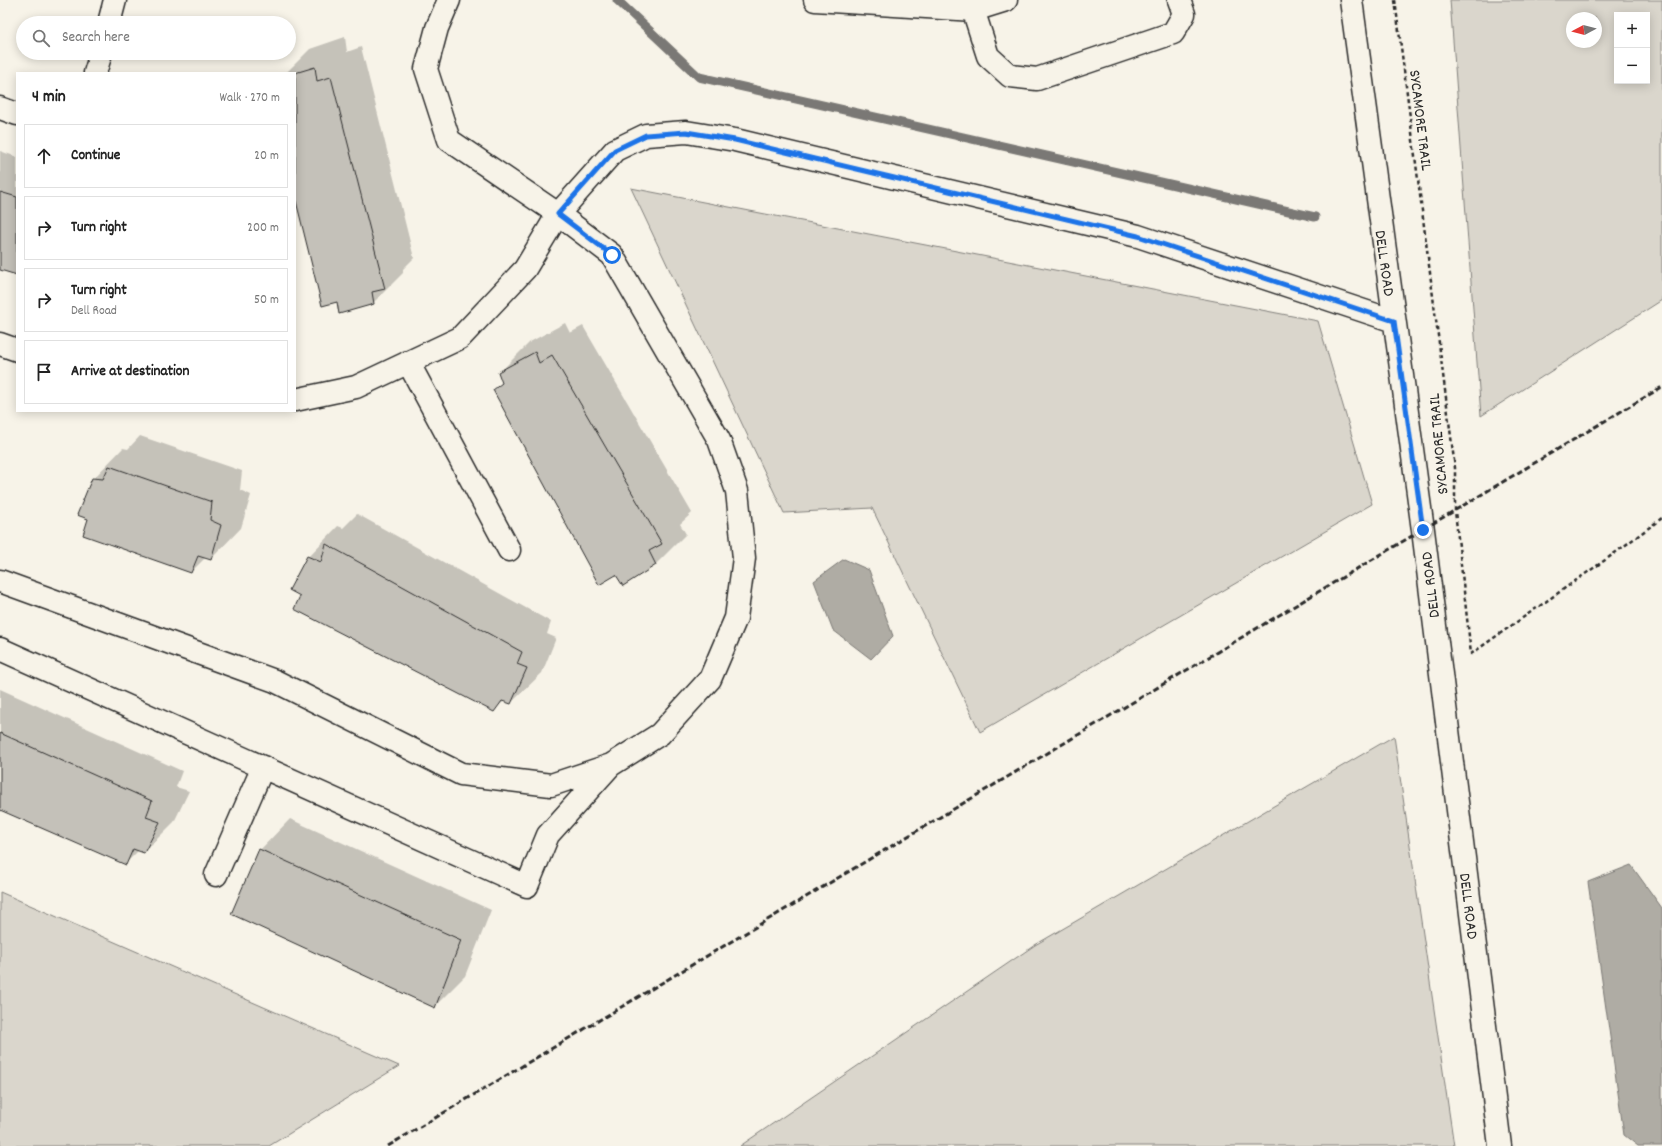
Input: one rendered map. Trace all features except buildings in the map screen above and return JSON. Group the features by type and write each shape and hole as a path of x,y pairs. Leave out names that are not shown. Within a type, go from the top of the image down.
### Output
{"street":[{"path":"111,16 115,0"},
{"path":"0,581 275,681 460,774 551,785 611,765 660,734 710,679 736,618 744,558 737,491 718,440 612,255 558,214 449,140 426,69 437,28 449,0"},
{"path":"815,0 972,5 1006,0"},
{"path":"972,5 988,56 1010,76 1037,79 1173,33 1184,14 1179,0"},
{"name":"DELL ROAD","path":"1351,0 1424,538 1500,1146"},
{"path":"95,72 99,60"},
{"path":"0,108 16,114"},
{"path":"296,400 356,386 460,338 525,270 558,214 615,150 646,135 686,132 735,140 1138,236 1394,321"},
{"path":"0,344 16,350"},
{"path":"408,362 509,550"},
{"path":"0,649 527,886 548,835 611,765"},
{"path":"216,875 263,767"}],"path":[{"name":"SYCAMORE TRAIL","path":"1395,0 1455,468 1455,511 1471,654 1608,558 1662,518"}],"shaded area":[{"path":"1450,0 1662,0 1662,300 1481,416"},
{"path":"631,188 1318,321 1372,504 980,732 872,508 784,513"},
{"path":"844,559 869,570 893,636 871,659 833,630 814,581"},
{"path":"1394,736 1454,1146 740,1146 1035,945"},
{"path":"1631,865 1662,908 1662,1146 1638,1146 1624,1135 1588,882"},
{"path":"0,892 399,1066 269,1146 0,1146"}],"waterway":[{"path":"617,0 699,77 1315,217"}],"railway":[{"path":"388,1146 1662,387"}],"route":[{"path":"612,255 558,214 615,150 646,135 686,132 735,140 1138,236 1394,321 1423,530"}]}
